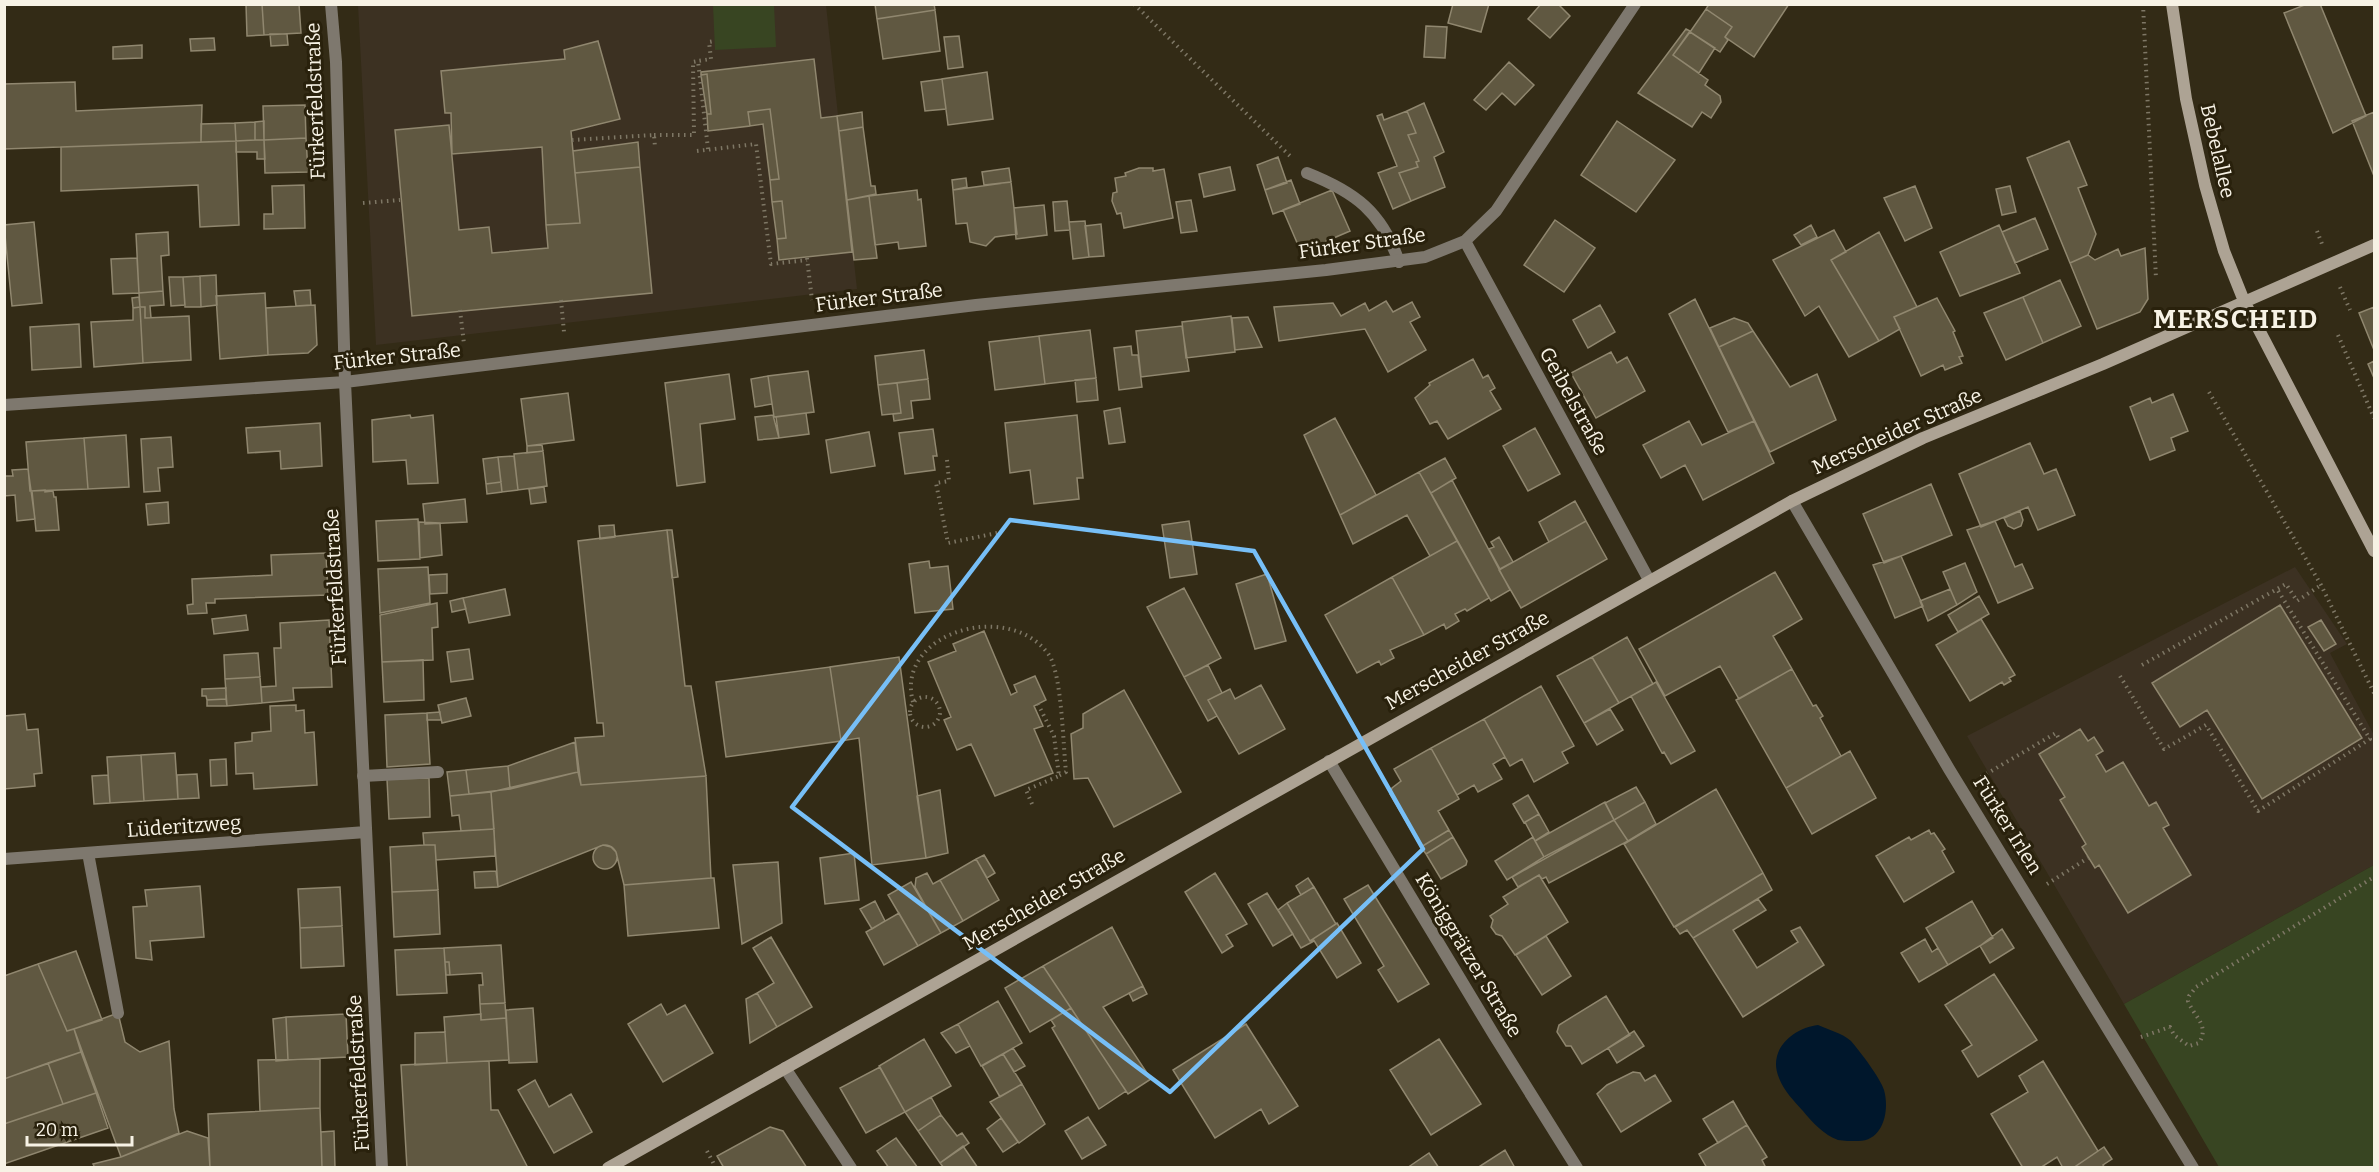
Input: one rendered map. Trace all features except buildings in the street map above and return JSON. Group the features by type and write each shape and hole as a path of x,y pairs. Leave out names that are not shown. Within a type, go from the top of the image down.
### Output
{"main road":[{"name":"Bebelallee","path":"2172,4 2186,99 2205,185 2224,250 2244,301 2374,551"},
{"name":"Merscheider Straße","path":"608,1167 1791,501 1923,438 2374,245"}],"street":[{"name":"Fürkerfeldstraße","path":"331,4 336,62 345,382 382,1167"},
{"name":"Fürker Straße","path":"4,405 345,382 467,369 976,305 1399,262 1425,257 1465,241 1496,211 1635,4"},
{"path":"1307,173 1333,183 1363,202 1382,223 1399,262"},
{"name":"Geibelstraße","path":"1465,241 1649,580"},
{"name":"Fürker Irlen","path":"1791,501 2193,1167"},
{"name":"Königgrätzer Straße","path":"1329,761 1494,1035 1577,1167"},
{"path":"363,776 438,772"},
{"name":"Lüderitzweg","path":"4,859 366,832"},
{"path":"88,853 118,1013"},
{"path":"785,1068 851,1167"}],"path":[{"path":"1134,4 1307,173"},
{"path":"2143,4 2156,279"},
{"path":"572,140 694,135 693,62 711,60 709,42 714,41"},
{"path":"698,61 708,149"},
{"path":"654,135 655,147"},
{"path":"697,151 756,144 771,264 807,259 815,325"},
{"path":"339,204 400,200"},
{"path":"460,310 467,369"},
{"path":"2338,335 2374,418"},
{"path":"2209,392 2321,585 2374,693"},
{"path":"946,460 949,481 936,483 948,543 997,533"},
{"path":"2142,665 2286,584 2297,601 2321,585"},
{"path":"2120,676 2164,749 2206,725 2258,811 2370,739 2277,590"},
{"path":"913,702 922,697 932,698 939,706 938,721 930,727 915,724 910,716 913,702 910,689 915,671 927,650 959,631 978,626 999,626 1015,630 1042,647 1056,669 1066,772 1026,790 1032,804"},
{"path":"1038,704 1054,736 1058,776"},
{"path":"1962,787 2056,733 2060,741"},
{"path":"2028,895 2088,858"},
{"path":"2121,1048 2170,1026 2182,1042 2189,1046 2199,1043 2203,1038 2200,1016 2188,1001 2196,987 2374,877"},
{"path":"707,1151 716,1167"}],"highlighted area":[{"path":"1010,520 1254,551 1423,849 1170,1092 792,807"}],"shaded area":[{"path":"358,5 826,5 857,289 376,345"},
{"path":"2295,567 2347,644 2330,653 2374,735 2374,865 2124,1004 1967,736"}],"green space":[{"path":"713,5 774,5 776,47 715,50"},
{"path":"2374,865 2374,1167 2219,1167 2124,1004"}],"water":[{"path":"1818,1025 1851,1041 1882,1085 1886,1098 1885,1116 1873,1137 1865,1140 1838,1140 1823,1132 1793,1100 1779,1078 1776,1068 1779,1050 1792,1036"}],"district":[{"name":"MERSCHEID","path":"2236,319"}]}
